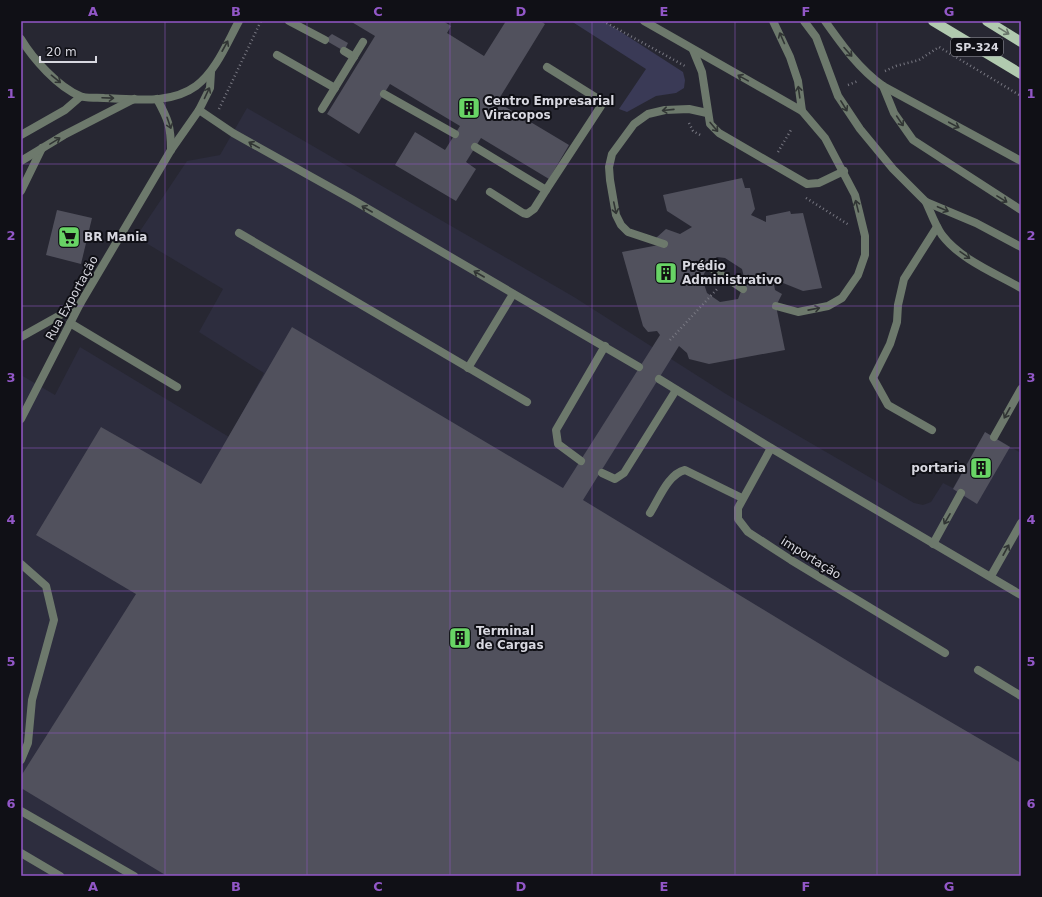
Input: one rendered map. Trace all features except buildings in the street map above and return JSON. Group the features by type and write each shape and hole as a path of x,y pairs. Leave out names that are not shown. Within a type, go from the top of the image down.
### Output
{"main road":[{"name":"SP-324","path":"933,21 1021,74"},
{"path":"987,21 1021,42"}],"street":[{"path":"21,39 28,52 51,75 80,97 157,99 184,93 196,86 211,72 240,21"},
{"path":"289,21 325,40"},
{"path":"644,21 802,111 825,138 844,171 855,195 865,236 865,255 858,275 842,298 828,306 798,312 776,306"},
{"path":"773,21 790,57 798,81 802,111"},
{"path":"804,21 816,37 838,96 846,110 893,169 926,202 937,227 952,247 1021,288"},
{"path":"825,21 846,50 870,77 883,86 1021,161"},
{"path":"322,109 335,88 348,73 354,57 363,42"},
{"path":"693,50 702,72 707,113 710,124 719,133 807,184 819,183 844,171"},
{"path":"344,51 354,57"},
{"path":"277,55 335,88"},
{"path":"490,192 527,214 534,209 601,106 600,102 595,97 547,67"},
{"name":"Rua Exportação","path":"21,419 80,304 171,150 199,110 210,88 211,72"},
{"path":"883,86 894,113 913,140 1021,210"},
{"path":"384,94 455,134"},
{"path":"21,136 65,110 80,97"},
{"path":"21,161 42,148 135,99"},
{"path":"157,99 167,117 171,130 171,150"},
{"path":"664,244 628,232 621,225 616,215 610,180 609,167 612,154 634,124 648,114 665,110 689,109 707,113"},
{"path":"199,110 639,367"},
{"path":"475,147 546,190"},
{"path":"21,190 42,148"},
{"path":"926,202 976,223 1021,247"},
{"path":"932,430 888,405 876,386 873,378 890,344 897,322 898,305 904,279 937,227"},
{"path":"239,233 527,402"},
{"path":"708,266 743,289"},
{"path":"468,368 513,294"},
{"path":"21,337 80,304"},
{"path":"70,323 177,387"},
{"path":"582,461 558,444 556,430 605,346"},
{"path":"659,379 771,448 1021,595"},
{"path":"994,437 1021,389"},
{"path":"602,473 615,479 624,473 676,390"},
{"name":"importação","path":"771,448 742,498 738,508 738,519 748,532 791,560 945,653"},
{"path":"650,513 672,478 678,472 685,470 742,498"},
{"path":"933,544 961,493"},
{"path":"991,576 1021,523"},
{"path":"21,564 46,586 54,620 32,700 28,743 21,760"},
{"path":"978,670 1021,696"},
{"path":"21,811 134,876"},
{"path":"21,853 60,876"}],"path":[{"path":"214,120 261,21"},
{"path":"603,21 687,67"},
{"path":"882,72 896,66 920,60 939,47 1021,96"},
{"path":"846,86 859,81"},
{"path":"776,155 791,130"},
{"path":"670,340 715,292"}],"shaded area":[{"path":"571,21 604,21 683,72 685,80 684,88 676,93 656,96 627,112 619,109 646,69"},
{"path":"247,108 574,297 726,394 914,503 923,505 931,502 943,483 953,488 985,432 1021,453 1021,876 21,876 21,375 55,395 80,347 229,437 264,373 199,332 223,289 136,237 187,161 220,155"}],"place":[{"name":"Centro Empresarial Viracopos","path":"469,108"},
{"name":"BR Mania","path":"69,237"},
{"name":"Prédio Administrativo","path":"666,273"},
{"name":"portaria","path":"981,468"},
{"name":"Terminal de Cargas","path":"460,638"}]}
